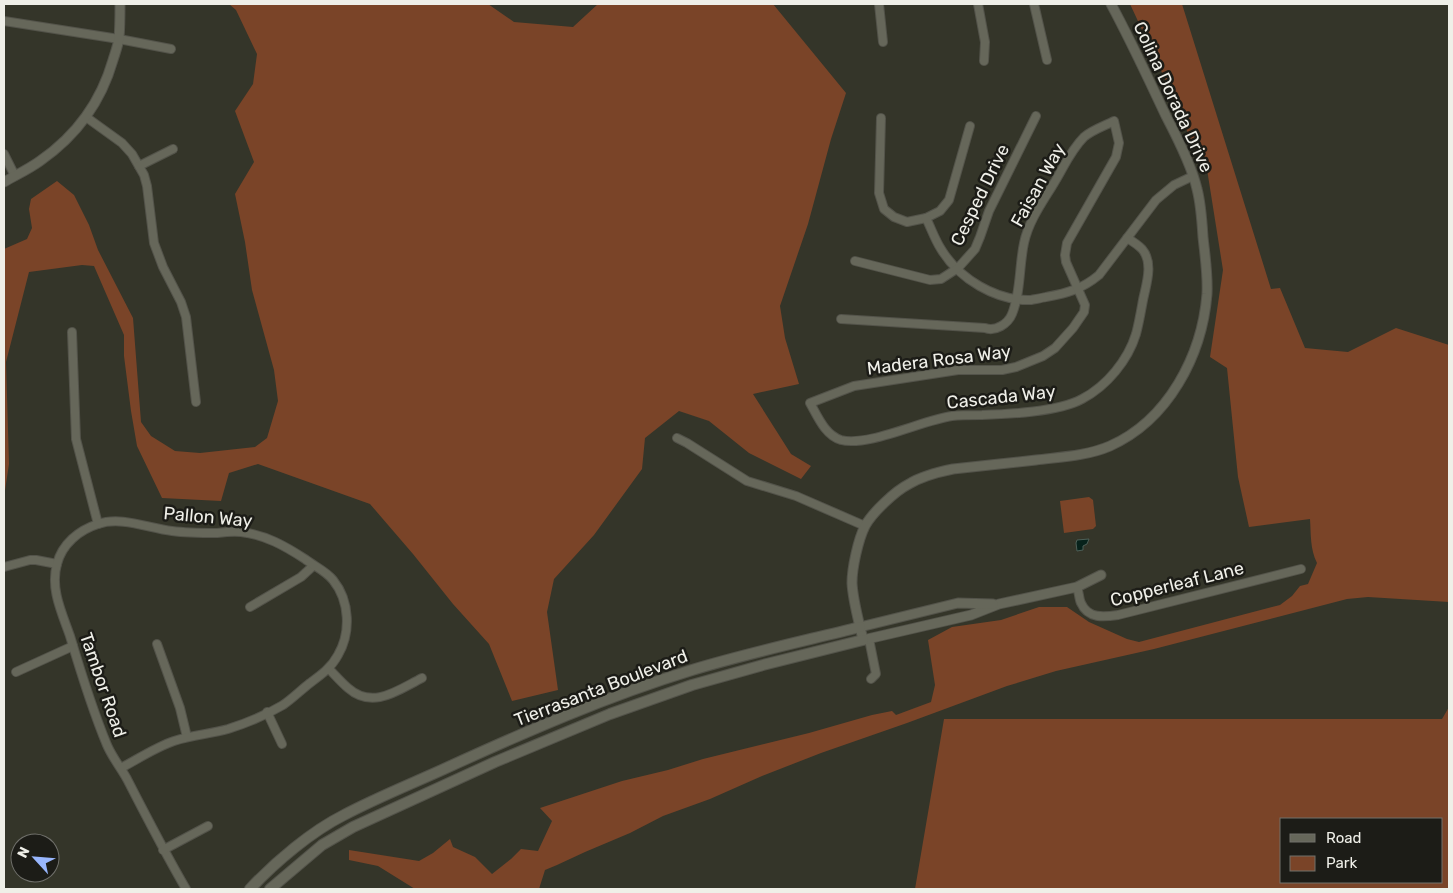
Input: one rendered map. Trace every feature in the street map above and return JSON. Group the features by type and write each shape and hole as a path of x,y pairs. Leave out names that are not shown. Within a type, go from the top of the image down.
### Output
{"main road":[{"name":"Tierrasanta Boulevard","path":"250,889 261,877 312,834 344,815 491,748 595,705 691,670 860,627"},
{"name":"Tierrasanta Boulevard","path":"270,889 322,846 353,827 552,738 610,714 692,685 866,639"},
{"path":"552,738 563,727 593,714 595,705"}],"street":[{"path":"4,182 58,148 86,117 108,77 119,39 120,4"},
{"path":"879,4 883,42"},
{"path":"978,4 985,42 984,61"},
{"path":"1034,4 1047,60"},
{"name":"Colina Dorada Drive","path":"866,639 860,627 852,580 856,553 865,526 883,504 909,484 938,472 1074,456 1108,446 1128,436 1150,419 1178,384 1195,349 1202,325 1207,294 1197,188 1165,112 1111,4"},
{"path":"4,21 171,49"},
{"name":"Cesped Drive","path":"855,261 930,280 941,279 958,268 975,249 989,211 1036,116"},
{"path":"86,117 122,143 132,154 147,186 154,243 186,317 196,402"},
{"path":"881,118 879,193 884,209 894,217 907,222 926,218 940,211 949,200 970,126"},
{"name":"Madera Rosa Way","path":"810,403 854,386 958,370 1002,370 1016,367 1043,356 1055,348 1084,312 1085,306 1066,262 1065,255 1067,243 1116,157 1119,143 1114,121"},
{"name":"Faisan Way","path":"841,319 989,329 999,328 1010,319 1016,298 1024,242 1031,221 1073,150 1090,132 1114,121"},
{"path":"139,166 173,149"},
{"path":"4,154 15,176"},
{"path":"926,218 940,248 968,279 991,293 1031,300 1065,294 1088,284 1098,275 1156,200 1174,185 1193,176"},
{"name":"Cascada Way","path":"810,403 826,430 834,436 842,440 863,441 951,416 999,414 1061,407 1082,399 1102,385 1116,371 1128,353 1136,334 1149,270 1147,257 1142,250 1127,238"},
{"path":"72,332 76,439 98,524"},
{"path":"677,438 747,480 796,496 865,526"},
{"name":"Pallon Way","path":"98,524 119,521 198,534 241,532 274,540 327,574 334,581 343,598 346,613 347,625 344,642 329,669 284,704 226,730 172,741 121,768"},
{"name":"Tambor Road","path":"98,524 80,532 62,550 57,564 54,587 93,709 108,748 121,768 163,850 186,889"},
{"path":"4,568 30,560 57,564"},
{"path":"250,607 301,578 314,566"},
{"name":"Copperleaf Lane","path":"1078,587 1081,604 1088,613 1102,617 1118,615 1302,569"},
{"name":"Tierrasanta Boulevard","path":"866,639 970,615 999,604 1078,587 1101,575"},
{"name":"Tierrasanta Boulevard","path":"860,627 958,603 999,604"},
{"path":"866,639 876,674 871,679"},
{"path":"156,644 180,708 186,737"},
{"path":"16,672 73,646"},
{"path":"329,669 349,690 370,699 382,698 422,678"},
{"path":"267,712 282,744"},
{"path":"163,850 208,826"}],"green space":[{"path":"229,4 488,4 514,22 573,27 598,4 773,4 846,93 831,139 808,224 780,306 785,338 799,384 753,394 791,454 811,466 801,479 749,453 709,421 679,411 645,438 642,469 594,535 554,579 547,612 558,690 512,701 489,644 453,604 370,504 258,464 229,473 221,501 162,498 137,446 124,356 124,335 94,266 82,265 29,272 6,362 9,464 4,497 4,249 27,239 32,228 29,209 31,199 57,181 74,195 89,225 98,250 133,318 141,422 151,436 175,451 200,453 255,447 267,438 278,401 274,370 252,290 235,194 254,162 235,111 253,84 257,54 236,10"},
{"path":"1130,4 1182,4 1271,289 1280,288 1305,348 1348,352 1396,328 1449,345 1449,602 1368,597 1347,599 1154,649 1056,671 1007,686 821,753 710,799 663,816 630,833 545,870 539,889 415,889 378,866 349,860 349,850 419,861 433,853 450,839 453,847 475,857 492,874 521,849 538,851 552,821 540,808 622,781 703,759 809,733 872,715 892,711 896,715 931,702 935,685 928,640 952,627 1001,620 1039,607 1067,607 1089,622 1127,639 1139,642 1280,605 1292,596 1300,586 1308,584 1317,563 1312,547 1310,519 1249,527 1238,477 1227,368 1210,357 1223,270 1206,163 1190,138"},
{"path":"1089,497 1093,500 1096,526 1093,529 1064,533 1060,501"},
{"path":"1449,707 1449,889 915,889 944,719 1442,719"}],"water":[{"path":"1089,539 1087,544 1083,546 1083,550 1077,551 1077,540"}]}
